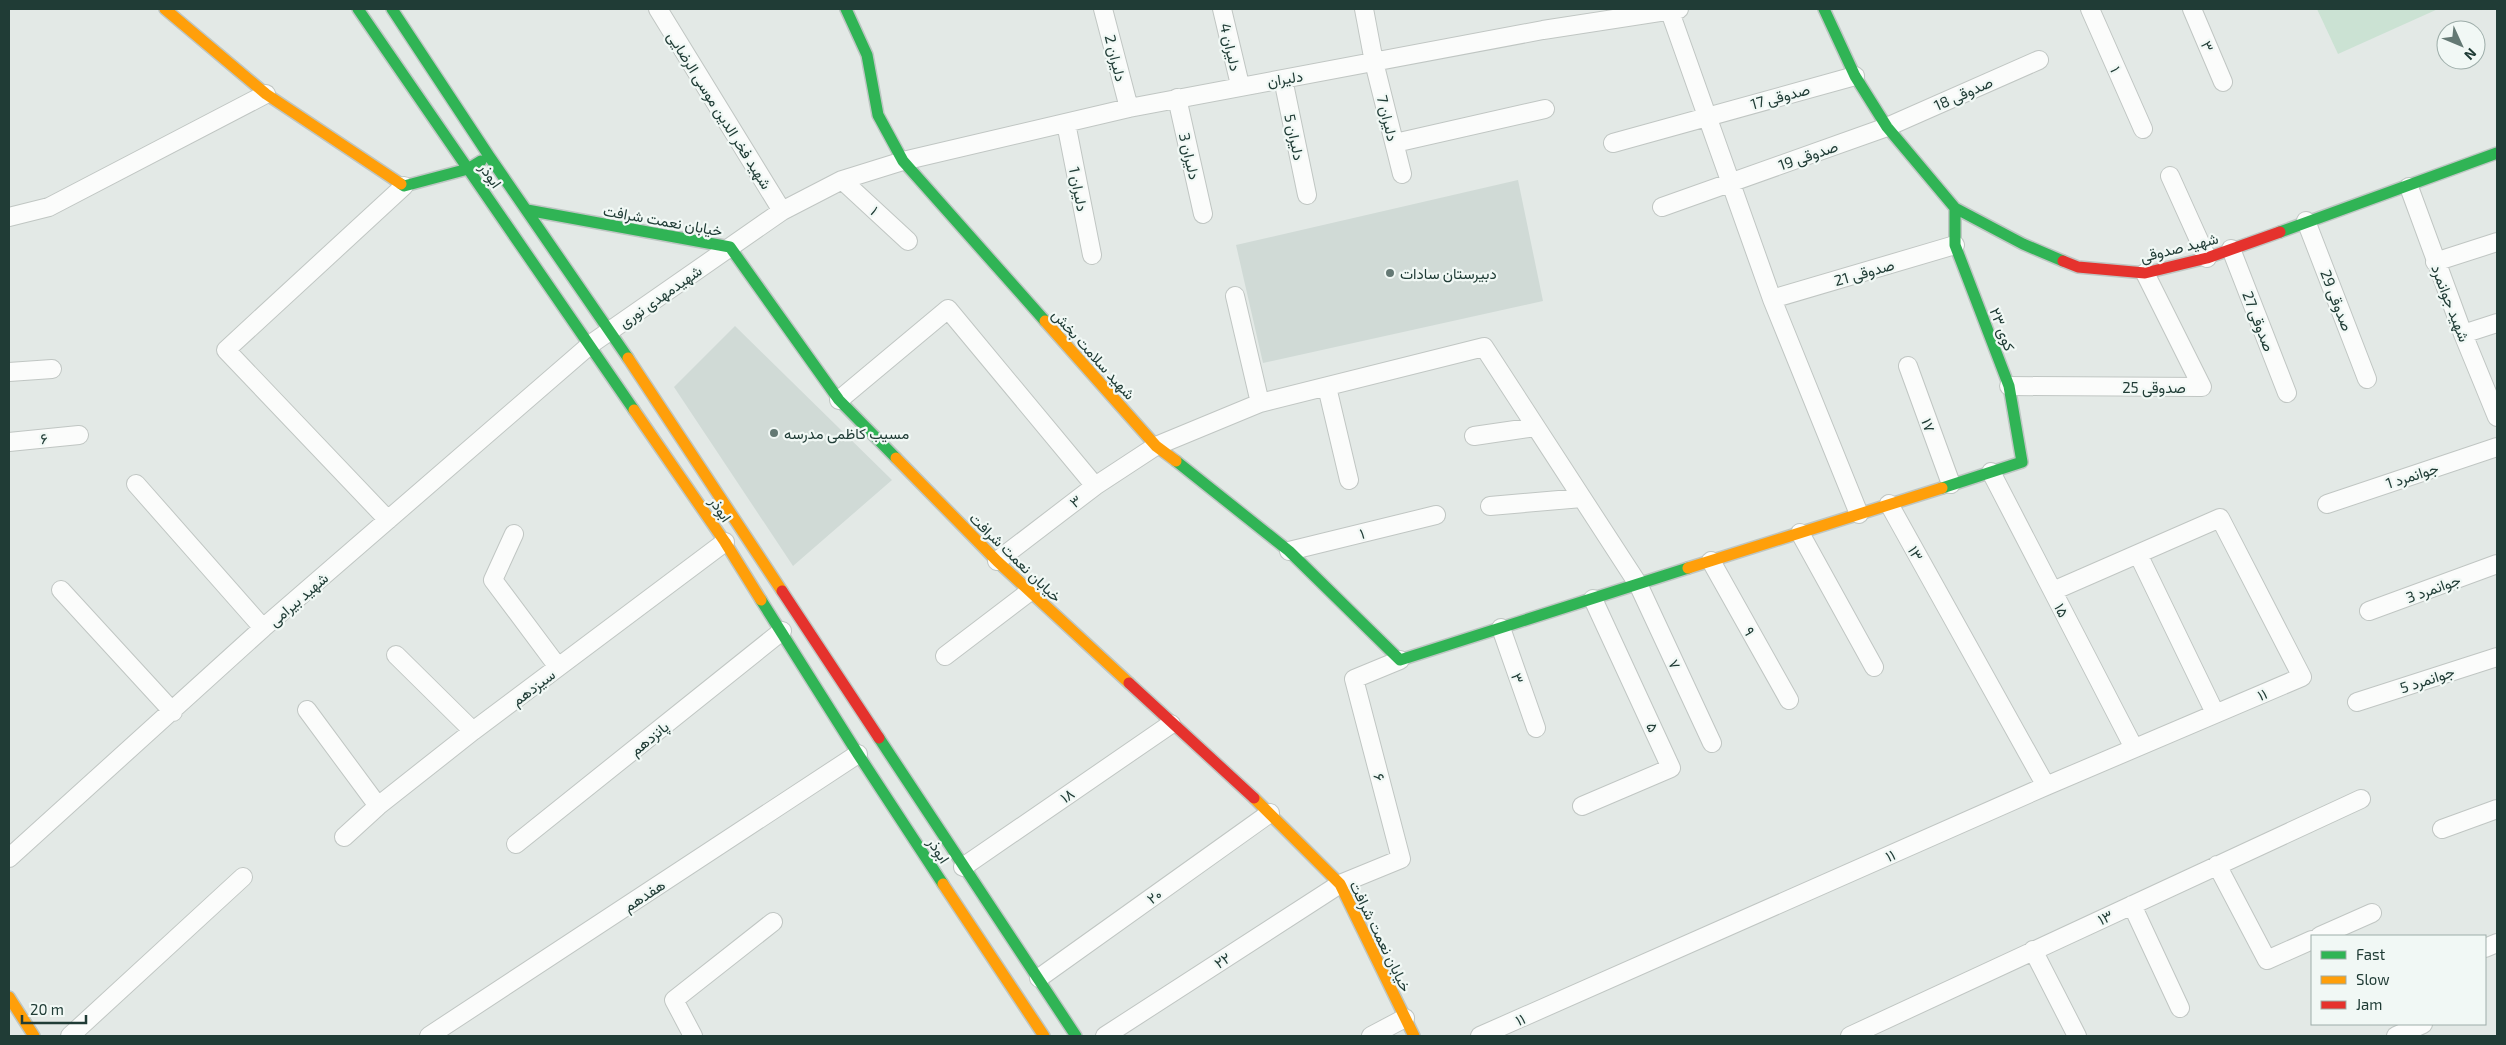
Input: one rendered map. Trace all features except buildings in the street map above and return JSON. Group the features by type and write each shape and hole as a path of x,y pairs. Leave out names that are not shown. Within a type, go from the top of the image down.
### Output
{"street":[{"path":"166,9 266,94 404,186"},
{"name":"ابوذر","path":"358,9 726,542 858,754 1044,1036"},
{"name":"ابوذر","path":"392,9 808,628 963,867 1076,1036"},
{"name":"شهید فخر الدین موسی الرضایی","path":"658,9 782,211"},
{"name":"شهید سلامت بخش","path":"846,9 867,55 878,115 903,161 1156,446 1289,551 1400,660"},
{"name":"دلیران 2","path":"1103,9 1128,108"},
{"name":"دلیران 4","path":"1222,9 1240,85"},
{"name":"دلیران 7","path":"1364,9 1374,62 1402,174"},
{"name":"شهید صدوقی","path":"1824,9 1855,76 1887,128 1955,208 2023,244 2078,267 2145,273 2207,258 2306,221 2409,187 2497,153"},
{"name":"۱","path":"2090,9 2143,129"},
{"name":"۳","path":"2192,9 2223,82"},
{"path":"1673,10 1706,116 1772,299 1859,514"},
{"name":"دلیران","path":"842,180 903,161 1128,108 1240,85 1283,79 1543,30 1673,10"},
{"name":"صدوقی 18","path":"1887,128 2040,60"},
{"name":"صدوقی 17","path":"1613,143 1855,76"},
{"name":"دلیران 5","path":"1283,79 1307,195"},
{"path":"9,217 49,207 266,94"},
{"name":"دلیران 3","path":"1177,98 1203,214"},
{"path":"1395,143 1545,108"},
{"name":"دلیران 1","path":"1066,123 1092,255"},
{"name":"صدوقی 19","path":"1662,207 1887,128"},
{"path":"388,520 226,350 404,186 468,170 489,156"},
{"path":"2170,176 2207,258"},
{"name":"شهیدمهدی نوری","path":"591,344 782,211 842,180"},
{"name":"۱","path":"842,180 908,241"},
{"name":"شهید جوانمرد","path":"2409,187 2463,334 2497,417"},
{"name":"کوی ۲۳","path":"1955,208 1955,245 2008,386 2022,462 1990,472"},
{"name":"خیابان نعمت شرافت","path":"527,210 730,247 839,400 1029,592 1270,813 1340,884 1414,1036"},
{"name":"صدوقی 29","path":"2306,221 2367,379"},
{"path":"2436,262 2497,242"},
{"name":"صدوقی 21","path":"1772,299 1955,245"},
{"name":"صدوقی 27","path":"2231,249 2287,394"},
{"name":"صدوقی 25","path":"2008,386 2202,388 2145,273"},
{"path":"1235,296 1260,403"},
{"path":"839,400 948,309 1095,486"},
{"path":"2463,334 2497,323"},
{"name":"شهید بیرامی","path":"9,858 264,628 591,344"},
{"name":"۳","path":"997,561 1095,486 1156,446 1260,403 1327,386 1484,347 1536,427"},
{"name":"۱۷","path":"1908,366 1951,484"},
{"path":"9,372 52,369"},
{"path":"1327,386 1350,480"},
{"path":"1474,436 1536,427"},
{"name":"۷","path":"1536,427 1638,584 1712,744"},
{"name":"۶","path":"9,442 79,435"},
{"name":"جوانمرد 1","path":"2327,504 2497,447"},
{"path":"1400,660 1990,472"},
{"name":"۱۵","path":"1990,472 2134,748"},
{"path":"136,484 264,628"},
{"path":"1490,506 1582,498"},
{"name":"۱۳","path":"1889,504 2046,786"},
{"name":"۱","path":"1289,551 1436,515"},
{"name":"۱۱","path":"1480,1036 2046,786 2302,677 2220,518 2138,554"},
{"path":"1800,533 1874,667"},
{"path":"514,534 493,580 558,668"},
{"name":"سیزدهم","path":"344,837 378,806 473,731 726,542"},
{"path":"2052,591 2138,554 2215,713"},
{"name":"۹","path":"1711,561 1789,700"},
{"name":"جوانمرد 3","path":"2369,611 2497,564"},
{"path":"61,590 173,712"},
{"path":"945,656 1029,592"},
{"name":"۵","path":"1582,806 1671,768 1593,598"},
{"name":"۳","path":"1501,628 1536,728"},
{"name":"پانزدهم","path":"516,844 782,631"},
{"path":"396,655 473,731"},
{"name":"جوانمرد 5","path":"2357,702 2497,657"},
{"name":"۶","path":"1340,884 1400,859 1354,678 1400,660"},
{"path":"307,710 378,806"},
{"name":"۱۸","path":"963,867 1171,724"},
{"name":"هفدهم","path":"429,1036 858,754"},
{"name":"۱۳","path":"1850,1036 2361,799"},
{"path":"2442,829 2497,809"},
{"name":"۲۰","path":"1039,978 1270,813"},
{"path":"2217,865 2267,960 2311,940"},
{"path":"70,1036 243,877"},
{"name":"۲۲","path":"1105,1036 1340,884"},
{"path":"2132,904 2180,1008"},
{"path":"2322,935 2372,913"},
{"path":"693,1036 674,1000 773,922"},
{"path":"2033,950 2077,1036"},
{"path":"9,997 34,1036"},
{"path":"1371,1036 1405,1018"},
{"path":"2396,1036 2421,1025"}],"shaded area":[{"name":"دبیرستان سادات","path":"1518,180 1543,301 1263,363 1236,245"},
{"name":"مسیب کاظمی مدرسه","path":"735,326 892,480 793,566 674,387"}],"green space":[{"path":"2317,9 2438,9 2338,54"}],"traffic: fast":[{"path":"358,9 634,410"},
{"path":"392,9 489,156 628,358"},
{"path":"846,9 867,55 878,115 903,161 1045,321"},
{"path":"1824,9 1855,76 1887,127 1955,208 2023,244 2063,261"},
{"path":"2280,232 2497,153"},
{"path":"401,184 404,186 468,169 481,161"},
{"path":"1942,488 2022,462 2009,386 1955,245 1955,208"},
{"path":"527,210 730,247 839,400 896,458"},
{"path":"1176,461 1289,551 1400,660 1688,568"},
{"path":"761,600 943,884"},
{"path":"879,738 1076,1036"}],"traffic: slow":[{"path":"165,9 266,94 401,184"},
{"path":"1045,321 1156,446 1176,461"},
{"path":"628,358 782,591"},
{"path":"634,410 725,542 761,600"},
{"path":"896,458 997,561 1129,683"},
{"path":"1688,568 1942,488"},
{"path":"1254,798 1340,884 1414,1036"},
{"path":"943,884 1044,1036"},
{"path":"9,997 34,1036"}],"traffic: jam":[{"path":"2063,261 2078,267 2145,273 2207,258 2280,232"},
{"path":"782,591 879,738"},
{"path":"1129,683 1254,798"}],"place":[{"name":"دبیرستان سادات","path":"1390,273"},
{"name":"مسیب کاظمی مدرسه","path":"774,433"}]}
